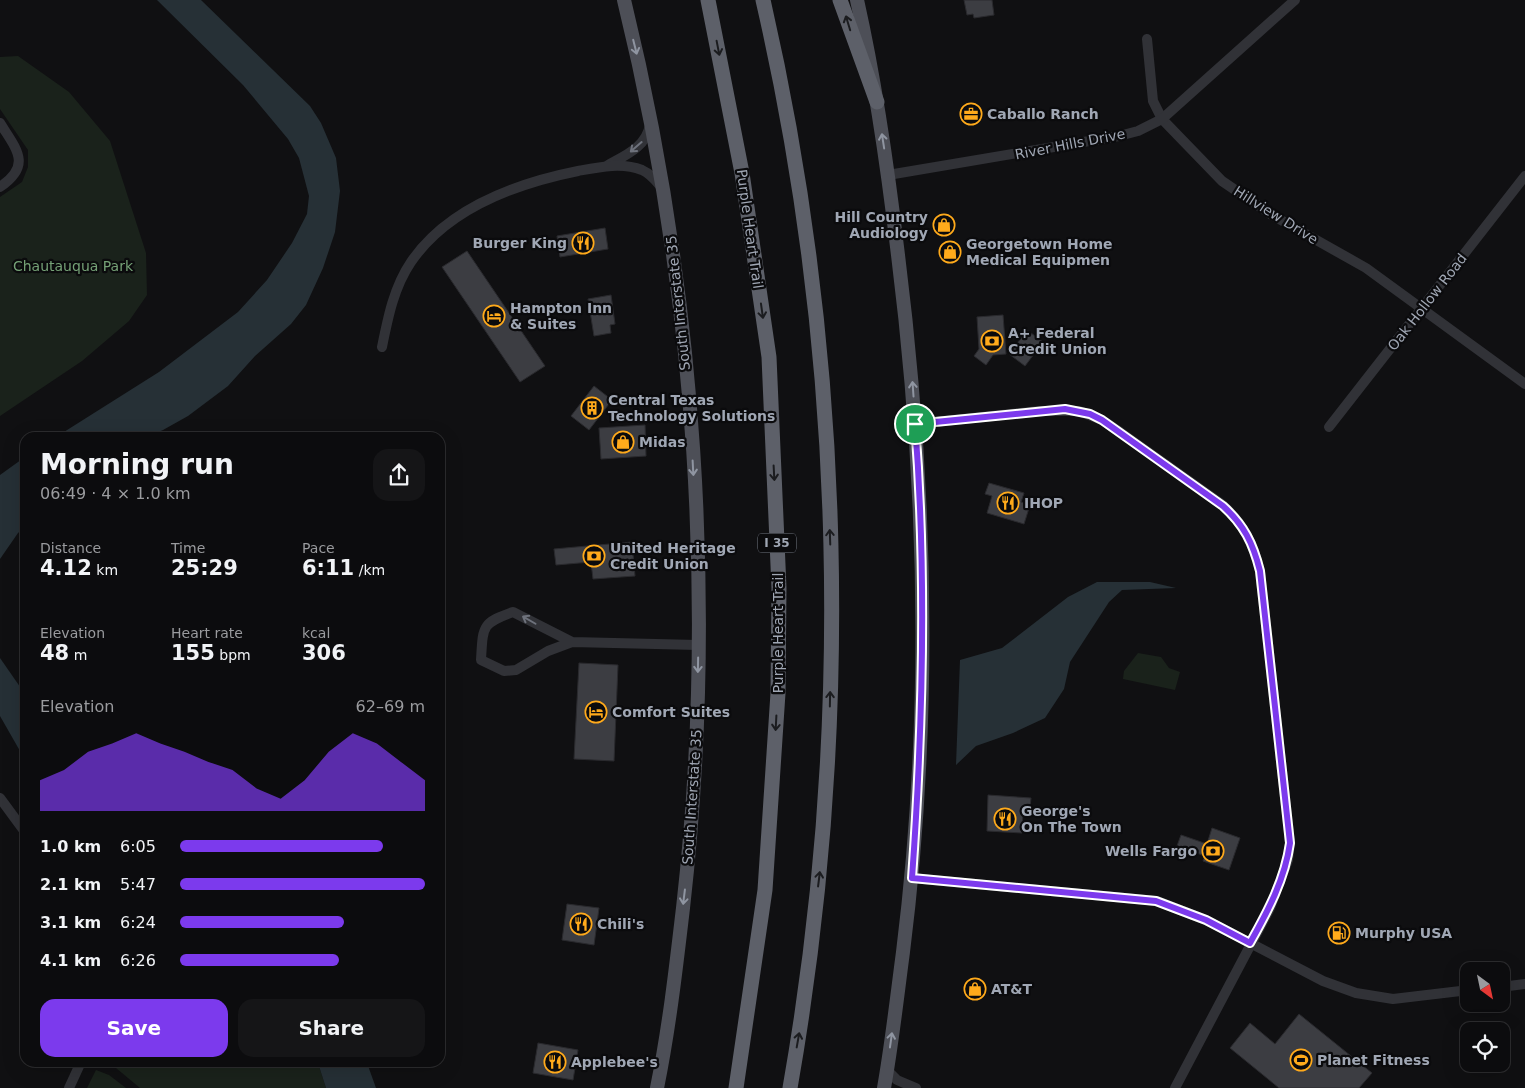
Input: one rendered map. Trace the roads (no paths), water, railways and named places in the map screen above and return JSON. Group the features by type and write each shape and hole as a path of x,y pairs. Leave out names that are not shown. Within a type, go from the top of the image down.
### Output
{"highway":[{"name":"Purple Heart Trail","path":"708,0 742,173 769,357 779,588 778,702 765,890 736,1088"},
{"path":"763,0 781,79 815,305 825,419 832,628 828,760 822,856 799,1034 790,1088"},
{"path":"840,0 877,102"}],"main road":[{"name":"South Interstate 35","path":"624,0 651,118 664,191 692,437 698,710 689,860 665,1044 657,1088"},
{"path":"857,0 877,102 907,320 915,424 922,586 921,732 912,878 884,1088"}],"street":[{"name":"River Hills Drive","path":"888,175 1119,136 1162,120 1295,0"},
{"name":"Hillview Drive","path":"1147,39 1153,101 1162,120 1222,181 1247,200 1366,268 1525,384"},
{"path":"382,348 396,288 412,261 432,239 458,217 506,191 549,177 608,165 638,148 649,133 651,118"},
{"path":"0,124 20,156 20,166 13,177 0,187"},
{"path":"608,165 642,170 653,177 664,191"},
{"name":"Oak Hollow Road","path":"1329,427 1525,176"},
{"path":"915,424 1065,409 1090,414 1120,432 1223,506 1238,520 1248,535 1260,571 1290,843 1282,877 1270,908 1175,1088"},
{"path":"572,642 513,612 491,621 483,630 481,660 504,671 516,670 548,651 572,642 698,646"},
{"path":"0,798 20,825"},
{"path":"912,878 1156,901 1206,920 1323,981 1356,994 1393,999 1460,991"},
{"path":"1510,986 1525,984"},
{"path":"69,1088 80,1067"},
{"path":"887,1070 897,1080 916,1088"}],"place":[{"name":"Caballo Ranch","path":"971,114"},
{"name":"Hill Country Audiology","path":"944,225"},
{"name":"Burger King","path":"583,243"},
{"name":"Georgetown Home Medical Equipmen","path":"950,252"},
{"name":"Hampton Inn & Suites","path":"494,316"},
{"name":"A+ Federal Credit Union","path":"992,341"},
{"name":"Central Texas Technology Solutions","path":"592,408"},
{"name":"Midas","path":"623,442"},
{"name":"IHOP","path":"1008,503"},
{"name":"United Heritage Credit Union","path":"594,556"},
{"name":"Comfort Suites","path":"596,712"},
{"name":"George's On The Town","path":"1005,819"},
{"name":"Wells Fargo","path":"1213,851"},
{"name":"Chili's","path":"581,924"},
{"name":"Murphy USA","path":"1339,933"},
{"name":"AT&T","path":"975,989"},
{"name":"Planet Fitness","path":"1301,1060"},
{"name":"Applebee's","path":"555,1062"}],"park label":[{"name":"Chautauqua Park","path":"73,266"}]}
